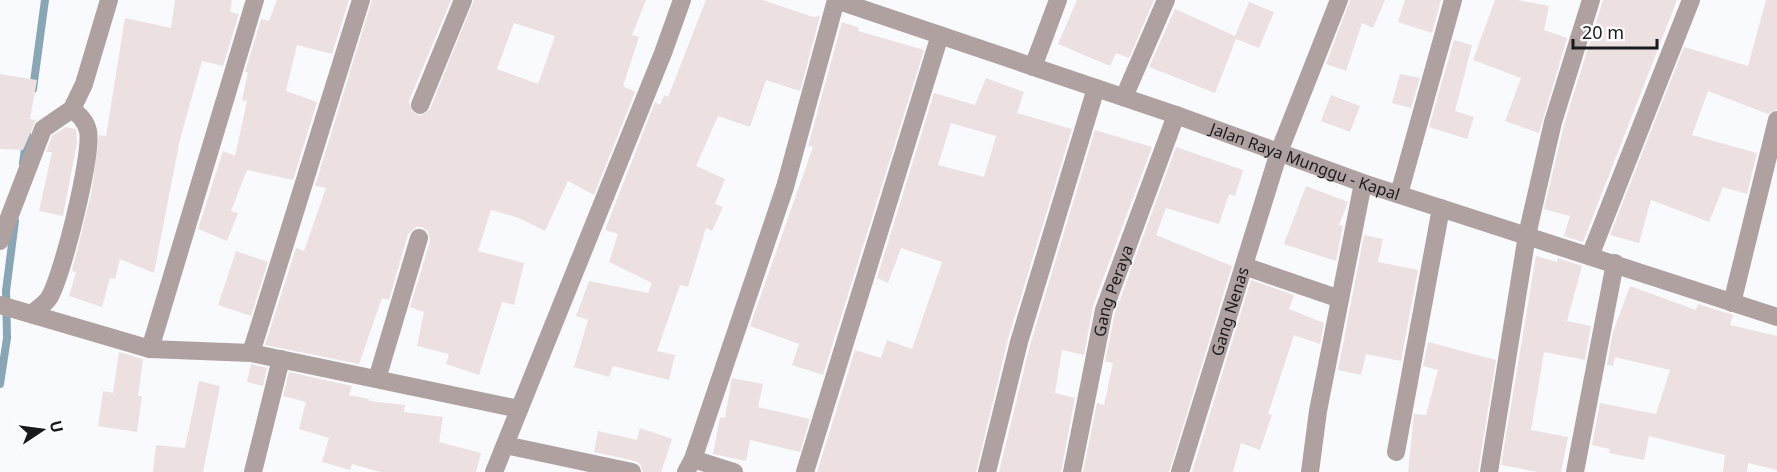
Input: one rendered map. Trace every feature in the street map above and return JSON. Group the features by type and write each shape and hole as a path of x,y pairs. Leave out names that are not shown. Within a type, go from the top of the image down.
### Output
{"street":[{"path":"0,241 43,129 72,109 84,84 109,0"},
{"path":"150,349 255,0"},
{"path":"251,352 361,0"},
{"path":"420,105 463,0"},
{"path":"494,472 682,0"},
{"path":"734,472 690,465 785,187 836,0"},
{"name":"Jalan Raya Munggu - Kapal","path":"836,0 1176,115 1363,183 1777,317"},
{"path":"1033,67 1058,0"},
{"path":"1124,97 1166,0"},
{"name":"Gang Nenas","path":"1180,472 1279,152 1339,0"},
{"path":"1399,194 1453,0"},
{"path":"1489,472 1527,235 1553,122 1591,0"},
{"path":"1590,256 1691,0"},
{"path":"805,472 940,35"},
{"path":"987,472 1019,342 1096,88"},
{"path":"32,314 49,298 58,278 87,155 88,131 83,119 72,109"},
{"name":"Gang Peraya","path":"1072,472 1104,310 1176,115"},
{"path":"1732,303 1777,120"},
{"path":"1310,472 1318,411 1363,183"},
{"path":"1395,452 1441,208"},
{"path":"377,379 419,237"},
{"path":"1575,472 1615,263"},
{"path":"1244,266 1340,299"},
{"path":"0,305 150,349 251,352 519,409"},
{"path":"253,472 281,359"},
{"path":"505,445 632,472"}],"building":[{"path":"175,0 232,0 230,12 239,14 223,66 202,61 180,139 154,273 120,259 115,279 110,278 102,307 69,296 76,272 72,271 92,190 99,135 106,136 125,18 171,28"},
{"path":"277,0 349,0 332,54 297,45 286,91 317,102 293,180 247,170 231,211 238,213 227,241 198,229 223,151 235,156 247,101 242,100 248,72 245,72 261,19 269,21"},
{"path":"372,0 451,0 409,101 412,112 421,116 430,109 474,0 646,0 632,35 639,37 623,86 635,92 594,195 568,181 545,231 519,218 491,210 478,251 524,263 514,305 502,302 479,375 446,364 449,354 417,346 424,312 410,307 430,241 428,231 422,227 416,227 408,234 389,300 382,298 359,364 265,345 296,248 304,251 326,188 315,186","holes":["514,23 555,36 538,84 497,69"]},
{"path":"706,0 763,0 813,17 820,16 800,91 766,80 750,127 718,116 696,166 725,179 715,204 723,207 712,231 706,228 688,287 680,285 657,351 675,355 669,380 613,366 609,377 574,367 588,320 576,316 589,281 648,293 652,283 609,262 618,234 605,230 655,102 660,105 664,95 668,97"},
{"path":"1077,0 1154,0 1129,58 1116,53 1110,66 1058,44"},
{"path":"1350,0 1385,0 1373,28 1362,23 1346,71 1326,64"},
{"path":"1405,0 1441,0 1432,33 1398,22"},
{"path":"1495,0 1518,0 1549,6 1544,30 1567,38 1539,133 1505,121 1521,78 1473,60"},
{"path":"1603,0 1677,0 1583,242 1564,236 1570,216 1544,209 1564,125"},
{"path":"1766,0 1777,0 1777,109 1768,114 1708,91 1692,135 1757,153 1747,194 1723,187 1709,222 1651,200 1639,243 1610,235 1684,47 1748,66"},
{"path":"1249,2 1274,12 1259,48 1236,39 1215,93 1149,67 1175,9 1235,36"},
{"path":"842,22 859,28 858,31 924,50 823,375 792,365 799,344 750,326 813,147 808,146"},
{"path":"1454,40 1472,45 1455,111 1474,117 1467,139 1429,127"},
{"path":"0,74 37,80 30,119 36,120 23,150 0,149"},
{"path":"1400,74 1420,78 1411,108 1392,103"},
{"path":"986,78 1024,92 1017,113 1072,129 1008,339 976,472 817,472 855,350 881,358 887,340 912,349 942,262 901,248 888,283 877,278 934,93 975,105","holes":["951,123 996,136 984,177 938,165"]},
{"path":"1331,95 1360,106 1350,132 1321,121"},
{"path":"66,127 76,129 77,143 63,216 39,211 52,152 46,152 52,136"},
{"path":"1095,130 1152,147 1093,306 1084,355 1062,350 1055,393 1075,398 1061,472 999,472 1030,345"},
{"path":"1176,147 1243,170 1235,196 1229,194 1219,224 1166,208 1156,235 1232,266 1169,472 1083,472 1097,403 1104,405 1113,363 1105,361 1115,313"},
{"path":"1306,186 1348,202 1339,225 1343,226 1336,261 1284,244"},
{"path":"1364,235 1383,239 1378,262 1418,270 1401,361 1366,354 1361,375 1338,370"},
{"path":"236,251 268,262 251,316 218,305"},
{"path":"1536,256 1557,262 1558,258 1582,266 1567,321 1591,326 1585,360 1544,352 1531,430 1568,437 1561,472 1537,472 1501,465"},
{"path":"1251,280 1294,295 1289,309 1324,323 1320,344 1294,335 1268,414 1272,415 1260,450 1241,443 1233,472 1192,472"},
{"path":"1630,286 1696,310 1698,304 1733,315 1730,325 1777,336 1777,470 1748,463 1747,472 1723,472 1725,455 1649,436 1644,460 1609,453 1610,449 1592,445 1600,403 1656,414 1670,370 1615,357 1613,366 1607,365 1613,332"},
{"path":"1428,342 1496,360 1478,472 1408,472 1414,414 1426,415 1438,370 1423,366"},
{"path":"119,352 143,359 138,396 142,396 137,432 98,426 103,391 113,393"},
{"path":"251,364 267,368 263,386 247,382"},
{"path":"289,372 352,386 349,395 369,399 369,401 405,405 404,412 443,417 439,442 481,453 476,472 380,472 352,464 350,470 322,462 329,438 299,429 306,402 283,396"},
{"path":"732,378 763,384 758,407 810,419 800,452 750,440 746,461 713,454 720,417 725,418"},
{"path":"199,381 220,386 203,472 153,472 156,445 185,448"},
{"path":"640,428 672,439 661,472 643,472 640,464 635,461 594,452 598,431 637,440"}],"waterway":[{"path":"33,89 45,0"},
{"path":"23,163 27,135"},
{"path":"0,384 7,338 6,291 15,221"}]}
